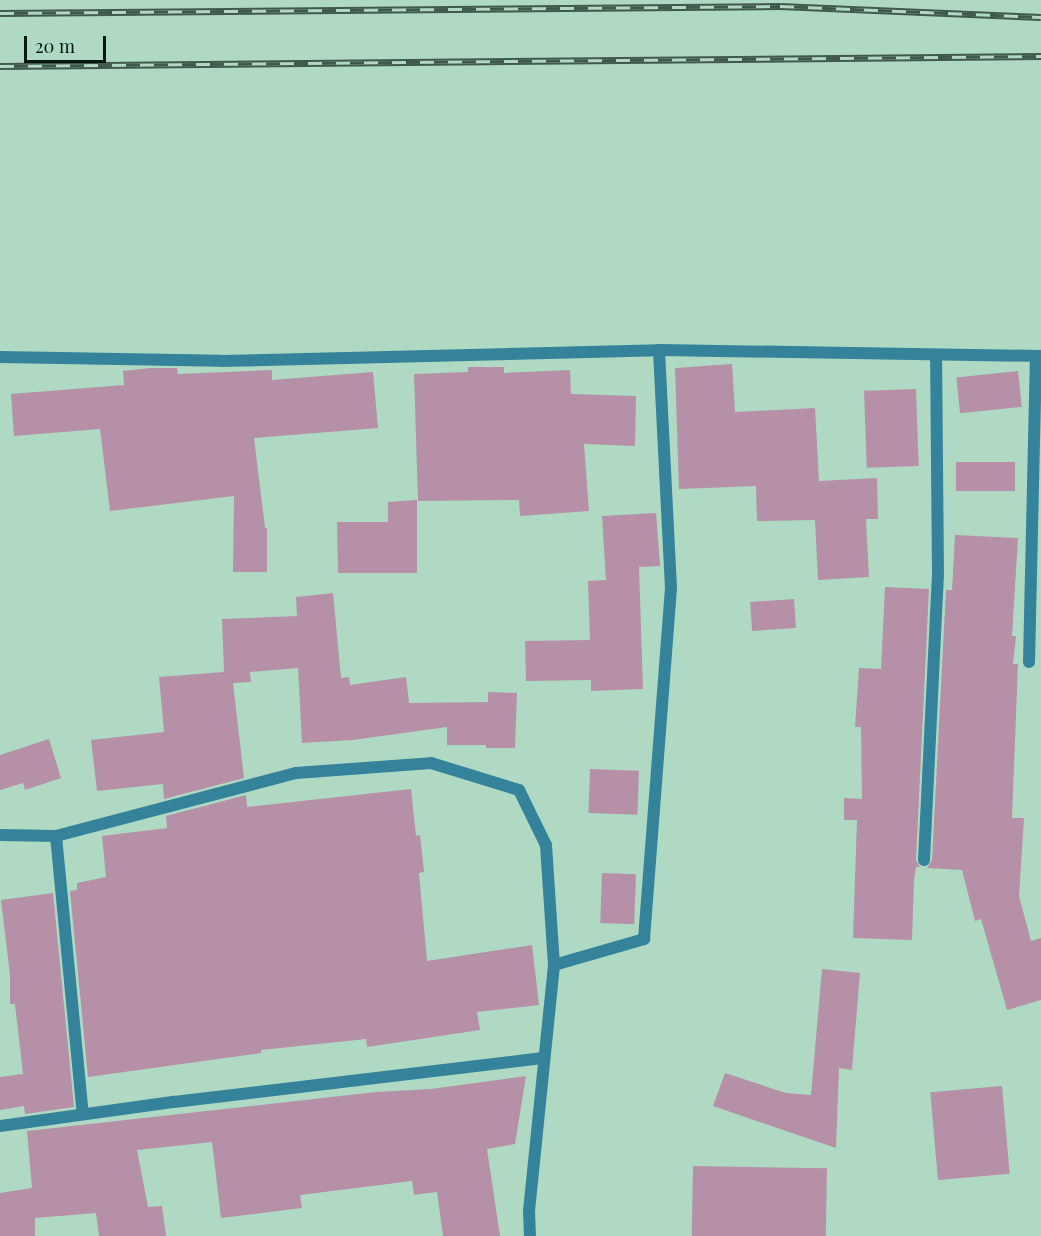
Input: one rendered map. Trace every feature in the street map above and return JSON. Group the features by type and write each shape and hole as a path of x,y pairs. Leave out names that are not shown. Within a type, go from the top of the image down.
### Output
{"street":[{"path":"554,965 644,939 671,588 659,350"},
{"path":"0,357 221,361 659,350 1038,356 1029,662"},
{"path":"924,860 938,576 936,355"},
{"path":"0,835 56,836 296,773 431,763 519,790 546,845 554,965 542,1058 529,1210 530,1236"},
{"path":"56,836 82,1114"},
{"path":"0,1126 542,1058"}],"building":[{"path":"732,364 735,412 815,408 819,481 877,478 878,519 866,519 869,577 818,580 815,520 757,521 756,486 679,489 675,368"},
{"path":"468,367 504,367 504,373 570,370 571,394 636,396 635,446 584,444 589,511 520,516 519,500 418,501 414,374 468,372"},
{"path":"177,368 178,374 272,370 272,380 373,372 378,428 254,438 265,528 267,528 267,572 233,572 234,496 110,511 100,429 14,436 11,394 124,385 123,371"},
{"path":"1018,371 1022,407 960,413 956,377"},
{"path":"916,389 919,466 867,468 864,391"},
{"path":"956,462 1015,462 1015,491 956,491"},
{"path":"417,500 417,573 338,573 337,522 388,522 388,502"},
{"path":"656,513 660,566 639,567 643,689 591,691 591,680 526,681 525,641 590,640 588,581 606,580 602,516"},
{"path":"955,535 1018,538 1012,636 1016,636 1013,664 1018,664 1012,818 1024,818 1019,896 1031,941 1041,938 1041,1000 1007,1010 981,919 975,921 962,870 927,868 932,860 946,590 952,590"},
{"path":"885,587 929,589 916,860 920,867 916,867 914,881 912,940 853,938 857,820 844,820 844,798 862,799 861,727 855,727 859,668 881,669"},
{"path":"333,593 341,678 349,677 350,685 406,677 409,703 488,702 488,692 517,693 515,748 447,745 447,727 353,740 302,743 298,668 250,672 251,682 233,683 244,778 164,799 163,784 97,791 91,740 164,732 159,677 224,672 222,619 297,616 296,597"},
{"path":"794,599 796,628 752,631 750,602"},
{"path":"49,739 61,778 25,790 23,783 0,790 0,755"},
{"path":"590,769 639,771 637,815 588,813"},
{"path":"411,789 416,836 420,835 424,872 419,873 427,961 532,945 539,1005 477,1012 480,1030 367,1047 366,1039 261,1050 261,1053 88,1077 70,891 77,890 77,883 106,877 102,836 167,828 166,816 246,795 247,807"},
{"path":"602,873 636,874 634,924 600,923"},
{"path":"53,893 74,1107 25,1114 24,1106 0,1110 0,1077 23,1074 15,1004 10,1004 10,975 1,900"},
{"path":"822,969 860,973 852,1070 839,1068 836,1148 713,1106 725,1073 786,1093 811,1095"},
{"path":"526,1076 515,1144 487,1149 500,1236 443,1236 437,1192 414,1195 412,1181 300,1195 302,1208 221,1218 212,1142 137,1150 148,1207 162,1206 166,1236 99,1236 96,1213 35,1218 35,1236 0,1236 0,1193 32,1188 27,1131 376,1092 431,1089"},
{"path":"1002,1086 1010,1174 938,1180 930,1092"},
{"path":"693,1166 827,1168 826,1236 692,1236"}],"railway":[{"path":"0,13 780,6 1041,17"},
{"path":"0,66 1041,56"}]}
